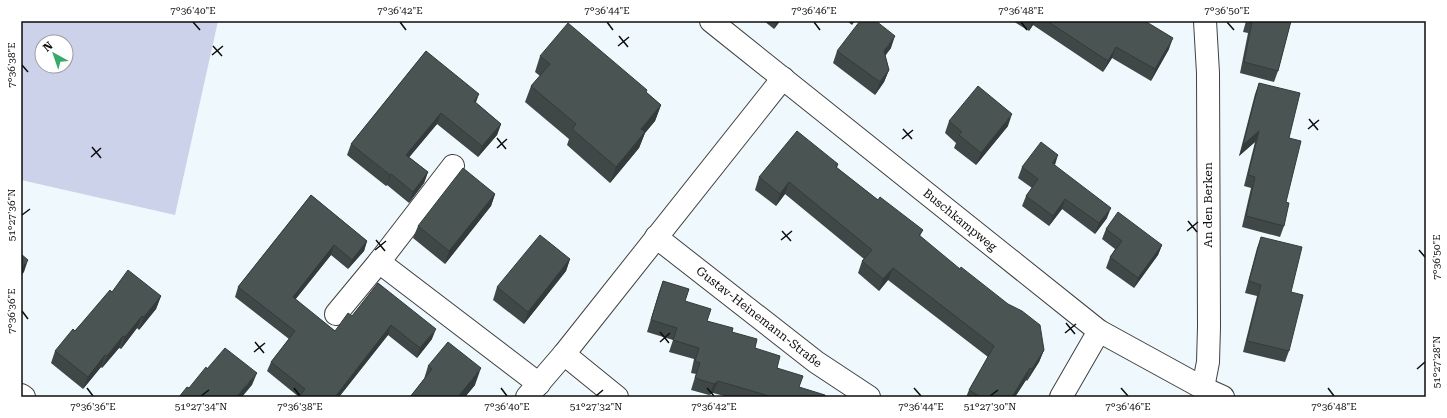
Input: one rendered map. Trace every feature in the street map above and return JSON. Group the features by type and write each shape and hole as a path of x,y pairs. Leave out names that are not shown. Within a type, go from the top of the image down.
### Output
{"street":[{"name":"Buschkampweg","path":"711,21 1099,331 1203,388 1223,397"},
{"name":"An den Berken","path":"1203,388 1208,362 1209,327 1208,73 1205,21"},
{"path":"379,262 533,390 564,354 783,78"},
{"path":"336,314 379,262 454,166"},
{"name":"Gustav-Heinemann-Straße","path":"656,237 816,362 866,396"},
{"path":"1061,397 1099,331"},
{"path":"564,354 617,397"}],"shaded area":[{"path":"21,21 218,21 175,215 21,180"}],"building":[{"path":"860,21 876,21 895,36 884,51 889,70 880,82 837,51"},
{"path":"1047,21 1145,21 1173,38 1155,69 1116,47 1108,61"},
{"path":"1247,21 1291,21 1278,71 1244,62 1252,22"},
{"path":"568,23 647,90 646,92 661,105 641,129 645,132 616,167 572,129 576,124 531,86 550,64 540,56"},
{"path":"426,51 479,94 474,101 501,124 482,146 441,113 406,155 428,172 413,192 351,144"},
{"path":"1259,83 1300,93 1289,138 1301,141 1286,202 1289,203 1284,226 1246,216 1255,177 1248,175 1259,131 1243,145"},
{"path":"978,86 1012,114 981,153 959,135 962,132 949,121"},
{"path":"797,131 838,164 836,167 878,200 880,197 923,230 919,235 960,269 961,267 1008,304 1022,311 1040,325 1044,350 1032,369 1030,368 1012,397 981,397 969,390 994,346 893,268 883,279 862,261 872,250 789,182 780,194 759,177"},
{"path":"1041,142 1058,155 1052,163 1111,208 1099,223 1065,199 1053,216 1026,196 1038,179 1022,167"},
{"path":"463,168 495,194 449,251 418,226"},
{"path":"311,195 367,241 352,260 334,245 293,297 335,331 348,313 352,316 378,283 436,329 420,348 391,325 335,397 299,397 305,389 271,362 295,331 238,287"},
{"path":"1118,212 1162,245 1138,278 1110,257 1122,241 1106,229"},
{"path":"540,235 570,259 528,312 497,287"},
{"path":"1261,237 1302,247 1291,292 1303,295 1289,351 1247,341 1261,285 1249,281"},
{"path":"21,254 28,260 21,269"},
{"path":"128,270 161,296 125,337 123,336 107,356 105,355 88,377 55,351 73,329 75,331 110,290 112,292"},
{"path":"663,281 689,289 685,301 711,309 707,321 733,328 732,332 757,339 755,348 780,356 777,368 803,376 799,387 825,395 825,397 769,397 718,381 714,384 695,378 700,363 695,361 699,348 673,340 677,328 651,320"},
{"path":"448,342 481,368 458,397 410,397 432,369 428,366"},
{"path":"225,348 257,373 236,397 179,397 187,387 189,388 206,367 207,369"}]}
